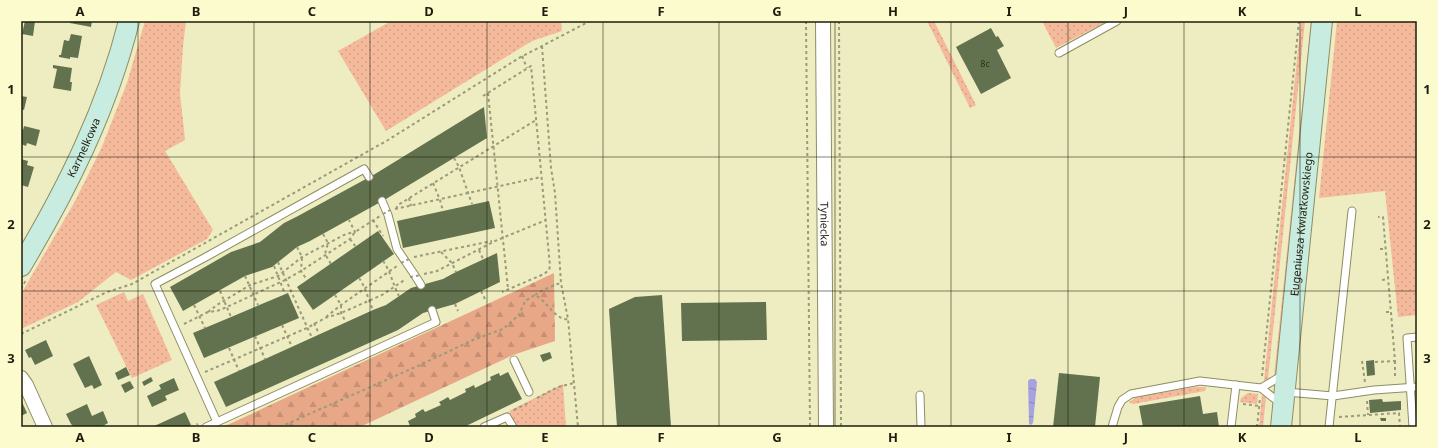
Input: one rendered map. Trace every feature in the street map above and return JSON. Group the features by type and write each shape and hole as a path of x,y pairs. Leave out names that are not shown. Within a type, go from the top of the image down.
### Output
{"main road":[{"name":"Karmelkowa","path":"21,266 54,209 88,140 119,58 129,21"},
{"name":"Eugeniusza Kwiatkowskiego","path":"1280,427 1322,21"}],"street":[{"name":"Tyniecka","path":"824,21 826,427"},
{"path":"21,378 26,385 45,427"}],"lane":[{"path":"1058,53 1117,21"},
{"path":"217,422 155,284 364,169 369,177"},
{"path":"382,202 388,215 397,249 420,285"},
{"path":"1329,427 1352,211"},
{"path":"206,427 436,322 432,310"},
{"path":"1413,427 1413,387 1407,338 1417,337"},
{"path":"514,360 529,392"},
{"path":"1261,388 1286,372"},
{"path":"1112,427 1118,407 1122,400 1131,394 1200,381 1261,388 1283,399 1333,396 1413,387"},
{"path":"1232,427 1236,385"},
{"path":"920,395 921,427"},
{"path":"484,427 507,417 513,427"}],"path":[{"path":"21,334 107,292 132,284 388,140 522,56 590,21"},
{"path":"806,21 810,427"},
{"path":"838,21 841,427"},
{"path":"1257,427 1299,21"},
{"path":"542,46 561,283 568,319 578,427"},
{"path":"522,56 527,68"},
{"path":"483,96 531,66 550,266 549,270 544,274 502,292"},
{"path":"488,93 508,289"},
{"path":"395,209 398,205 409,198 536,120"},
{"path":"454,158 459,167 472,204"},
{"path":"208,312 227,307 287,279 350,239 355,232 390,210 542,177"},
{"path":"433,183 443,211"},
{"path":"409,198 411,206"},
{"path":"1378,217 1383,217 1395,376"},
{"path":"349,220 355,232"},
{"path":"373,220 379,230"},
{"path":"197,376 307,328 325,318 341,313 382,295 407,278 437,271 496,240 546,220"},
{"path":"175,328 208,312 250,285 278,276 302,257 328,243 346,234 355,232"},
{"path":"323,234 328,243 325,254 331,264"},
{"path":"350,239 356,247"},
{"path":"325,318 341,305 409,258 496,240"},
{"path":"297,247 302,257 301,271 307,280"},
{"path":"1380,249 1385,249"},
{"path":"479,250 484,259"},
{"path":"441,252 452,262 456,272"},
{"path":"383,261 390,271 394,287 399,296"},
{"path":"278,262 287,279 312,338"},
{"path":"274,266 285,294"},
{"path":"245,276 258,305"},
{"path":"360,278 372,310"},
{"path":"1382,280 1388,279"},
{"path":"280,427 474,340 503,329 518,315 525,301 543,290 561,283"},
{"path":"220,291 231,317"},
{"path":"481,291 484,299"},
{"path":"335,295 341,305 341,313 346,322"},
{"path":"535,295 559,318 564,320 568,319"},
{"path":"455,304 458,311"},
{"path":"194,305 205,328"},
{"path":"314,323 319,334"},
{"path":"282,325 292,347"},
{"path":"255,336 266,359"},
{"path":"229,348 239,371"},
{"path":"1362,361 1365,383"},
{"path":"1375,362 1395,361"},
{"path":"507,417 510,412 558,387 574,382"},
{"path":"1367,401 1368,415"},
{"path":"1240,404 1259,406"},
{"path":"1339,412 1338,418 1399,413 1400,427"},
{"path":"518,427 531,426"}],"shaded area":[{"path":"145,21 186,21 180,93 185,140 165,151 213,230 207,239 131,280 116,272 78,302 21,329 21,294 74,203 101,149 127,83"},
{"path":"391,21 561,21 562,31 532,41 386,131 338,51"},
{"path":"927,21 934,21 976,105 970,108"},
{"path":"1042,21 1103,21 1104,23 1056,48"},
{"path":"1301,21 1305,21 1268,379 1264,381"},
{"path":"1311,21 1315,21 1277,373 1274,376"},
{"path":"1337,21 1417,21 1417,315 1398,317 1385,191 1319,198"},
{"path":"124,292 128,301 143,294 172,360 132,378 96,305"},
{"path":"563,384 566,427 517,427 509,411"},
{"path":"1195,387 1206,387 1205,391 1133,404 1129,402 1137,397"},
{"path":"1248,393 1258,394 1257,404 1240,402 1241,398"},
{"path":"1262,395 1266,397 1263,427 1259,427"}],"green space":[{"path":"554,273 555,341 513,355 360,427 223,427"}],"water":[{"path":"1030,379 1035,379 1037,382 1033,423 1031,425 1029,424 1028,381"}],"building":[{"path":"25,21 35,21 33,36 22,34"},
{"path":"70,21 92,21 91,27 70,23"},
{"path":"991,28 996,37 998,36 1004,46 997,50 1011,78 981,94 956,47"},
{"path":"71,34 82,36 78,58 70,57 70,59 59,57 59,55 61,55 64,40 69,41"},
{"path":"53,65 72,68 70,82 72,82 71,91 53,88 57,69 53,68"},
{"path":"21,96 27,97 24,110 21,109"},
{"path":"484,107 487,138 386,199 297,247 272,267 245,276 183,311 170,287 231,252 260,242 284,223 375,174"},
{"path":"24,126 40,130 36,146 27,143 26,146 21,144 21,129 23,130"},
{"path":"21,159 28,161 27,165 34,167 28,187 21,185"},
{"path":"489,201 495,228 403,248 397,221"},
{"path":"378,231 394,254 313,310 297,287"},
{"path":"497,253 500,282 455,304 423,313 398,330 226,407 214,382 386,305 411,288 443,279"},
{"path":"288,293 299,318 204,358 193,333"},
{"path":"662,295 671,427 617,427 609,309 635,297"},
{"path":"766,302 767,340 682,341 681,303"},
{"path":"46,340 53,356 35,365 25,350"},
{"path":"550,352 552,358 543,362 540,355"},
{"path":"89,356 102,385 94,389 92,385 85,388 73,364"},
{"path":"1374,360 1375,375 1367,376 1366,361"},
{"path":"126,367 130,375 118,380 115,373"},
{"path":"508,372 522,399 464,427 408,427 410,426 408,421 416,417 415,414 423,409 425,412 441,405 439,402 448,397 450,400 466,392 465,389 474,385 475,388 491,380 490,377 499,373 500,376"},
{"path":"1059,373 1100,377 1095,427 1053,427"},
{"path":"151,377 153,381 144,386 142,382"},
{"path":"174,378 179,390 165,396 167,400 152,407 147,396 161,389 159,385"},
{"path":"130,381 134,388 125,393 121,385"},
{"path":"1200,396 1203,414 1217,412 1219,427 1143,427 1139,406"},
{"path":"1382,399 1383,402 1401,401 1401,410 1370,413 1369,400"},
{"path":"21,400 27,413 21,416"},
{"path":"87,404 92,416 103,411 108,423 101,427 72,427 73,426 66,414"},
{"path":"185,412 191,425 187,427 152,427"},
{"path":"1380,418 1386,418 1386,421 1381,421"}]}
